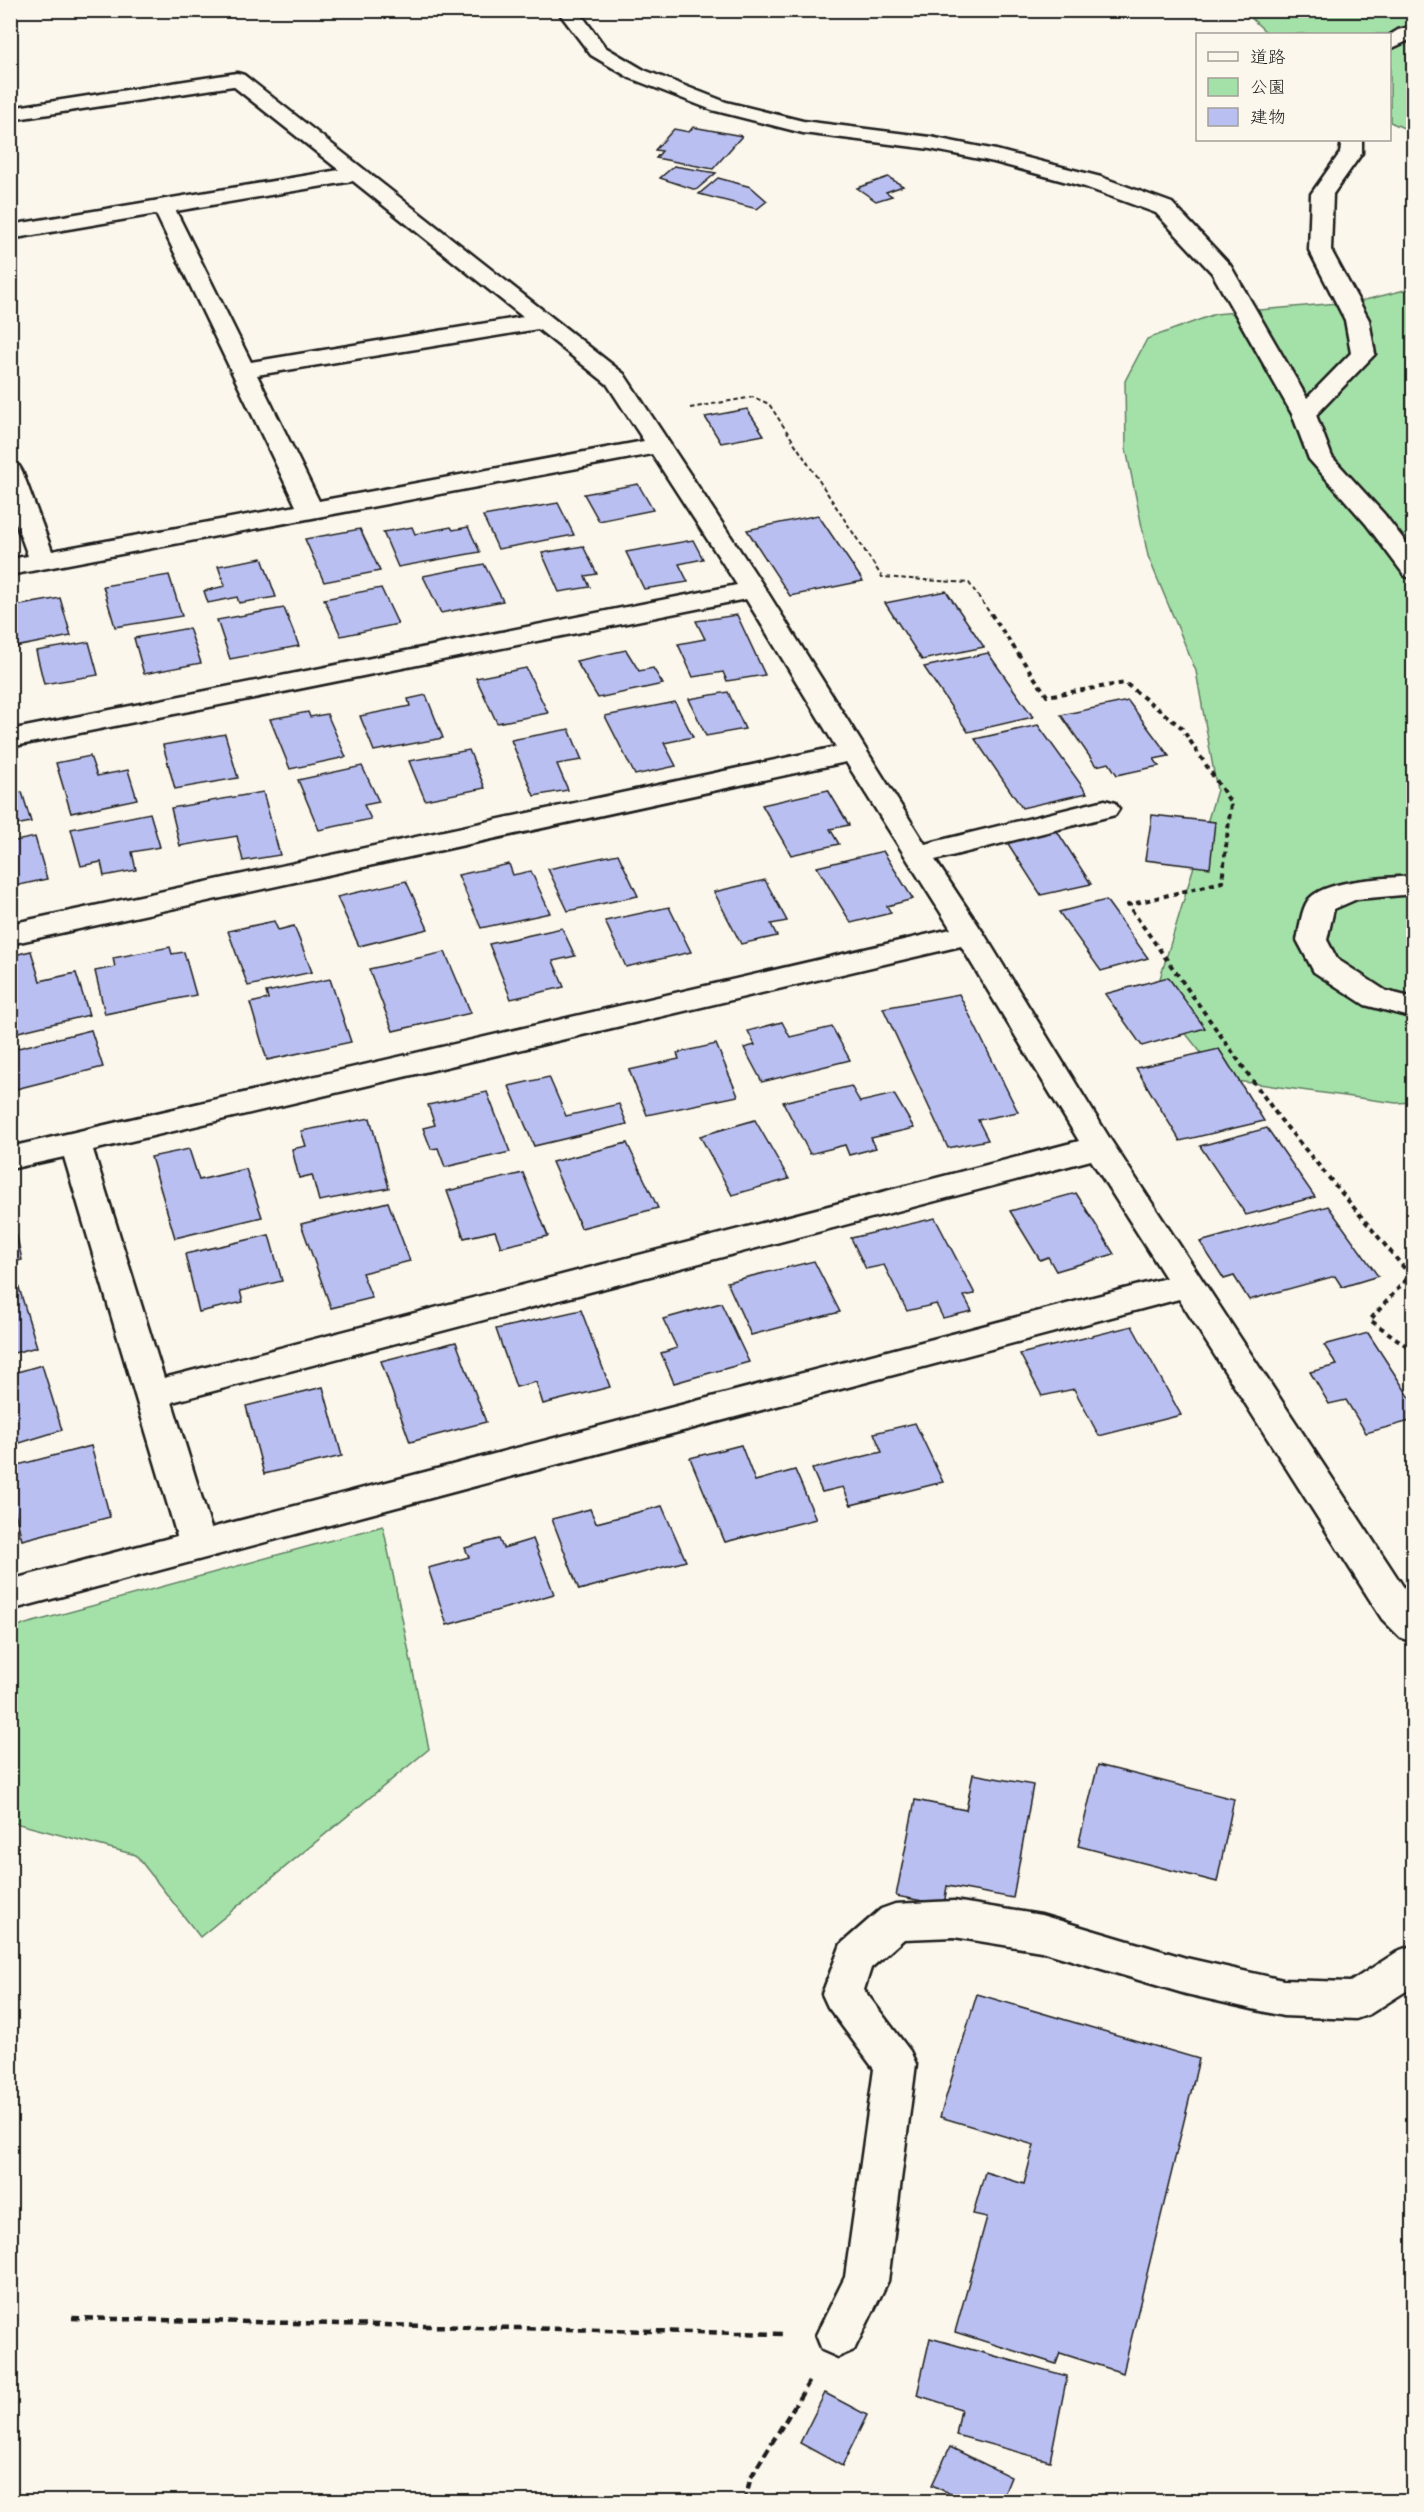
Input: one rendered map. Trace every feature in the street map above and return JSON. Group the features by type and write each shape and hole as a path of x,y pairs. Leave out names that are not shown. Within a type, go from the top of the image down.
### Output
{"street":[{"path":"567,10 598,51 637,74 718,106 803,128 930,143 996,156 1094,182 1164,208 1222,270 1305,414 1320,459 1375,519 1413,572"},
{"path":"1391,41 1413,32"},
{"path":"10,114 237,79 616,379 753,591 917,855 969,934 1186,1285 1395,1608 1413,1627"},
{"path":"1305,414 1363,354 1357,320 1320,250 1322,194 1351,153 1352,141"},
{"path":"10,232 357,174"},
{"path":"163,206 311,510"},
{"path":"242,370 542,321"},
{"path":"10,567 660,445"},
{"path":"10,471 43,561"},
{"path":"10,739 753,591"},
{"path":"10,934 853,752"},
{"path":"917,855 1105,809"},
{"path":"1413,885 1352,890 1321,904 1312,940 1325,965 1376,998 1413,1008"},
{"path":"10,1158 969,934"},
{"path":"75,1142 198,1545"},
{"path":"152,1394 1099,1147"},
{"path":"10,1595 1186,1285"},
{"path":"838,2335 866,2281 895,2064 842,1994 855,1957 895,1922 954,1919 1041,1933 1186,1976 1283,1998 1356,2001 1413,1963"}],"path":[{"path":"72,2318 838,2335"},
{"path":"744,2502 751,2477 838,2335"}],"green space":[{"path":"1244,11 1413,11 1413,132 1391,122 1391,33 1267,33"},
{"path":"1413,288 1413,1102 1396,1103 1222,1079 1155,995 1217,790 1196,671 1148,556 1126,449 1125,381 1147,339 1215,314 1361,301"},
{"path":"383,1526 429,1749 200,1937 136,1855 11,1822 11,1628"}],"building":[{"path":"693,127 742,136 713,169 656,158 662,151 655,150 674,129 689,132"},
{"path":"674,166 716,173 696,190 660,178"},
{"path":"888,177 903,186 886,192 892,196 876,201 857,188"},
{"path":"718,178 751,187 767,201 757,209 699,194"},
{"path":"747,409 764,435 721,443 705,417"},
{"path":"638,484 653,510 599,521 584,494"},
{"path":"558,503 574,535 498,549 483,516"},
{"path":"818,515 863,581 790,596 747,530"},
{"path":"412,527 415,534 451,527 453,530 468,527 480,552 398,567 383,532"},
{"path":"360,529 380,571 324,582 305,539"},
{"path":"693,540 703,559 679,564 688,582 644,589 626,552"},
{"path":"583,546 597,574 585,576 590,587 559,592 542,553"},
{"path":"262,558 276,597 239,603 237,597 208,603 204,591 225,586 218,566"},
{"path":"484,564 503,601 441,613 423,576"},
{"path":"169,575 182,616 115,627 103,586"},
{"path":"381,588 398,624 341,636 324,599"},
{"path":"946,591 984,647 922,660 885,603"},
{"path":"60,598 71,636 10,648 10,607"},
{"path":"284,608 299,646 230,659 217,620"},
{"path":"737,615 765,675 727,681 723,672 693,677 678,644 705,639 696,621"},
{"path":"189,628 201,663 144,674 134,638"},
{"path":"89,642 98,675 44,684 36,651"},
{"path":"626,650 639,671 653,668 663,684 598,698 576,661"},
{"path":"988,653 1033,717 968,732 924,667"},
{"path":"526,668 548,713 497,723 476,678"},
{"path":"728,692 745,729 706,736 689,699"},
{"path":"426,695 443,738 374,751 360,716 410,706 408,699"},
{"path":"1128,701 1169,756 1154,759 1159,766 1117,775 1109,763 1096,766 1061,715"},
{"path":"675,702 693,737 664,743 676,766 635,775 605,716"},
{"path":"308,712 310,717 327,714 346,757 290,769 270,719"},
{"path":"1038,725 1087,793 1022,808 975,739"},
{"path":"569,729 582,760 557,764 568,790 534,796 511,740"},
{"path":"225,734 238,778 175,789 163,745"},
{"path":"469,750 485,788 425,800 409,761"},
{"path":"90,756 97,776 128,770 137,799 71,813 56,763"},
{"path":"362,766 379,802 364,805 371,819 319,830 298,780"},
{"path":"828,790 849,825 830,829 839,844 791,855 762,805"},
{"path":"22,792 31,822 10,826 10,795"},
{"path":"263,792 280,855 243,861 237,836 180,846 171,808"},
{"path":"150,813 160,847 132,852 136,870 104,876 101,862 81,866 71,829"},
{"path":"1152,815 1215,822 1210,868 1145,860"},
{"path":"1055,828 1091,884 1041,895 1005,839"},
{"path":"35,837 47,879 10,887 10,842"},
{"path":"883,851 913,899 887,906 891,913 851,923 817,867"},
{"path":"618,854 638,896 568,911 548,869"},
{"path":"509,864 513,875 531,871 550,913 481,928 458,875"},
{"path":"765,880 787,921 771,924 777,936 741,944 714,892"},
{"path":"406,881 428,929 359,946 337,897"},
{"path":"1106,900 1148,958 1101,971 1059,912"},
{"path":"669,907 691,952 626,967 605,921"},
{"path":"274,921 278,930 294,926 312,972 248,986 228,931"},
{"path":"562,928 575,956 553,961 564,987 511,999 489,944"},
{"path":"170,947 172,954 184,952 196,995 105,1014 95,971 115,967 113,958"},
{"path":"31,951 40,981 76,973 89,1015 10,1034 10,956"},
{"path":"445,952 471,1013 393,1031 369,969"},
{"path":"1168,977 1205,1028 1142,1046 1105,994"},
{"path":"330,979 351,1042 267,1060 250,1003 268,999 266,992"},
{"path":"959,994 1018,1112 978,1120 988,1140 948,1148 883,1008"},
{"path":"782,1022 790,1037 832,1027 850,1060 762,1082 744,1048 755,1045 748,1031"},
{"path":"91,1030 103,1067 12,1090 10,1050"},
{"path":"716,1044 738,1096 647,1115 629,1070 679,1059 677,1053"},
{"path":"1219,1049 1264,1121 1180,1141 1136,1068"},
{"path":"549,1077 566,1116 619,1104 627,1124 534,1146 509,1086"},
{"path":"851,1086 860,1102 894,1094 914,1128 871,1138 876,1148 849,1155 845,1145 810,1154 783,1102"},
{"path":"487,1092 510,1152 445,1167 438,1148 431,1149 423,1128 435,1125 428,1105"},
{"path":"370,1118 389,1188 319,1201 312,1175 299,1178 292,1149 306,1146 301,1131"},
{"path":"755,1120 789,1179 732,1195 700,1136"},
{"path":"1267,1128 1315,1197 1246,1215 1200,1146"},
{"path":"627,1143 658,1208 581,1228 552,1162"},
{"path":"189,1149 199,1180 246,1169 262,1217 175,1238 151,1157"},
{"path":"523,1173 548,1236 501,1247 495,1231 464,1238 447,1191"},
{"path":"1076,1193 1114,1254 1056,1271 1048,1257 1040,1260 1010,1211"},
{"path":"388,1202 410,1261 362,1273 372,1298 331,1308 301,1224"},
{"path":"1328,1206 1378,1276 1342,1287 1335,1276 1249,1300 1234,1276 1224,1279 1200,1242"},
{"path":"10,1210 22,1260 10,1263"},
{"path":"935,1218 975,1294 964,1296 972,1311 943,1318 936,1304 907,1311 884,1265 866,1269 851,1238"},
{"path":"269,1235 282,1281 240,1291 243,1302 199,1312 185,1254"},
{"path":"814,1261 840,1312 751,1335 727,1282"},
{"path":"17,1281 37,1347 10,1354 10,1283"},
{"path":"721,1303 749,1362 674,1383 661,1353 677,1348 663,1319"},
{"path":"581,1310 610,1387 543,1404 536,1382 516,1387 496,1329"},
{"path":"1132,1326 1181,1415 1099,1436 1074,1389 1042,1396 1020,1354"},
{"path":"1368,1333 1414,1404 1414,1420 1366,1433 1346,1400 1329,1404 1310,1372 1337,1365 1324,1345"},
{"path":"456,1342 486,1422 410,1442 381,1361"},
{"path":"42,1365 62,1430 10,1446 10,1374"},
{"path":"323,1387 342,1456 264,1474 246,1406"},
{"path":"915,1423 943,1482 851,1505 843,1487 822,1492 812,1469 882,1452 874,1433"},
{"path":"741,1445 755,1481 795,1470 816,1519 725,1542 690,1458"},
{"path":"91,1446 110,1517 22,1540 10,1492 10,1467"},
{"path":"662,1506 686,1561 579,1590 552,1519 590,1509 596,1523"},
{"path":"499,1539 503,1548 533,1539 554,1594 447,1625 428,1568 469,1557 465,1548"},
{"path":"1098,1765 1234,1799 1217,1882 1078,1846"},
{"path":"973,1774 1033,1785 1013,1898 947,1886 944,1905 896,1896 915,1800 966,1810"},
{"path":"977,1994 1199,2059 1123,2373 1060,2353 1056,2364 955,2332 987,2217 973,2214 985,2172 1024,2184 1034,2145 940,2117"},
{"path":"930,2338 1067,2376 1050,2461 956,2435 961,2409 917,2395"},
{"path":"825,2393 867,2415 842,2466 800,2443"},
{"path":"950,2447 1011,2477 1001,2502 966,2502 932,2485"}]}
